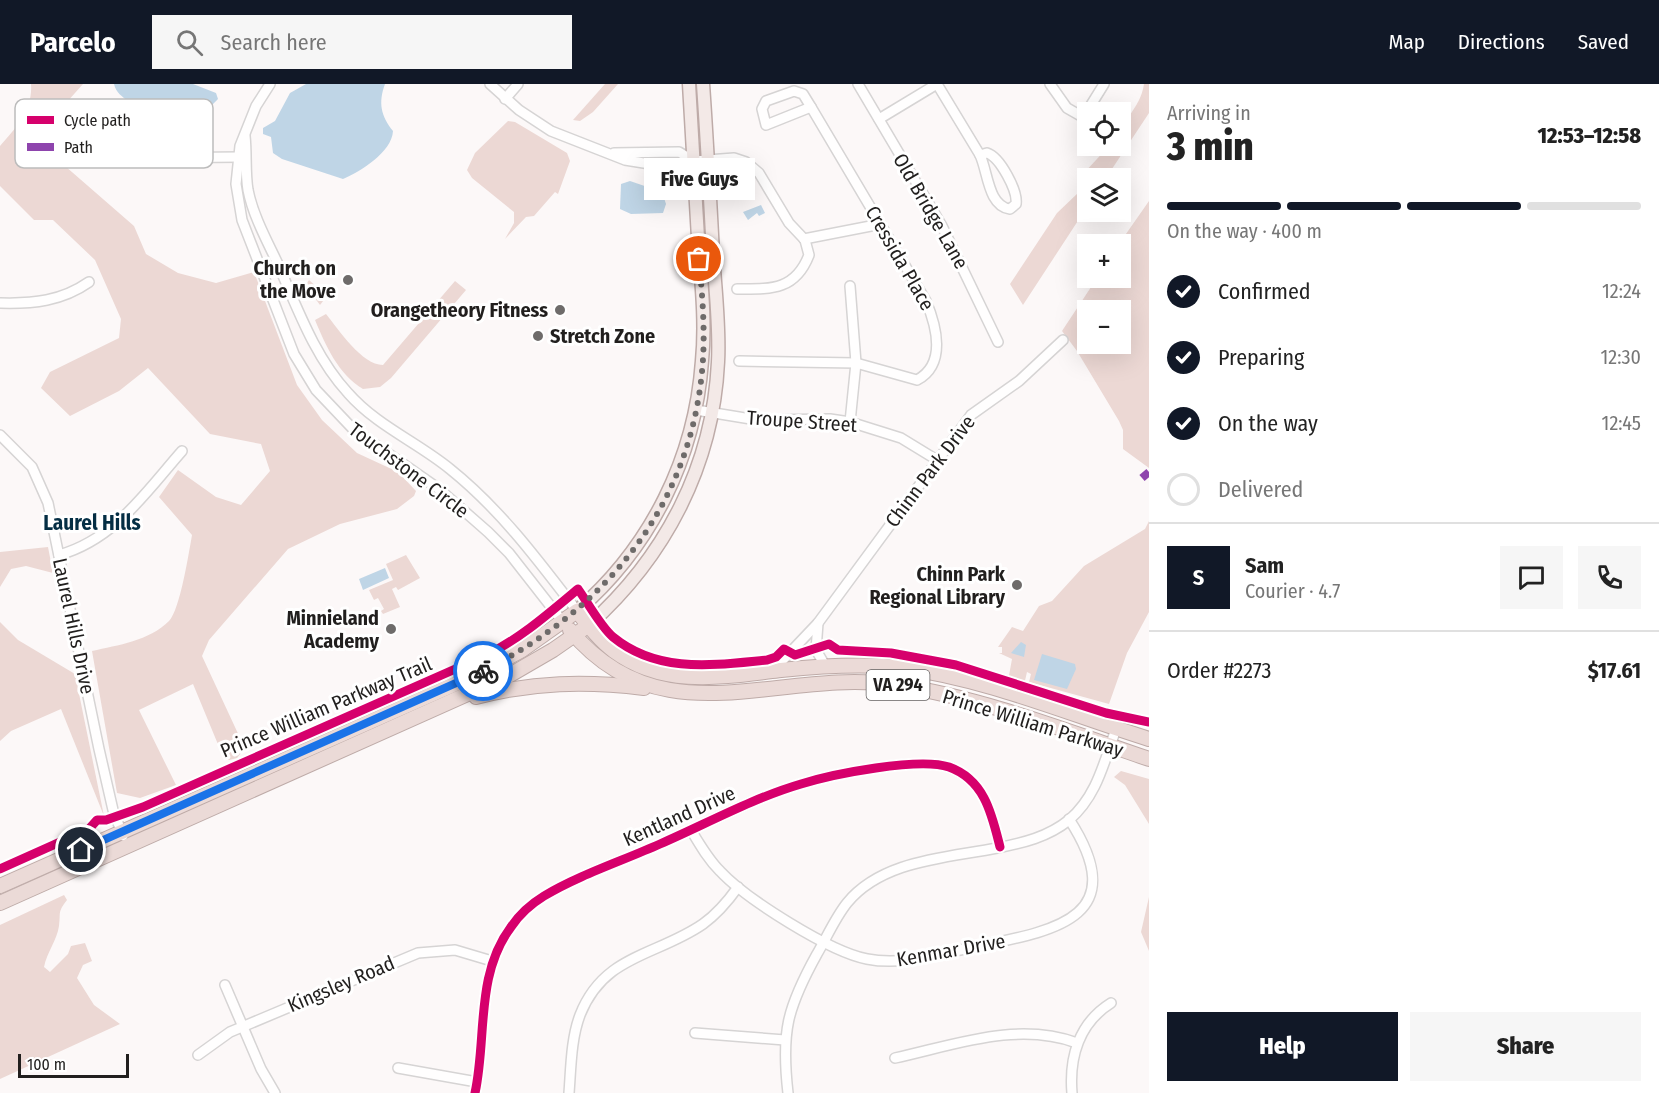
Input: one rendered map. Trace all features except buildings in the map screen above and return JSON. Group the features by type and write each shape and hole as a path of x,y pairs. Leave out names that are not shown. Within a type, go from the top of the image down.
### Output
{"highway":[{"path":"0,886 480,673 522,650 577,611"},
{"name":"Prince William Parkway","path":"577,611 606,644 622,656 660,672 712,678 826,667 882,666 939,675 1149,739"},
{"name":"Prince William Parkway","path":"563,622 598,658 613,668 645,683 678,692 707,694 838,683 894,684 1016,714 1149,759"},
{"path":"428,712 530,665 589,625"},
{"name":"VA 294","path":"0,903 428,712 511,689 555,683 605,683 678,692"}],"main road":[{"path":"577,611 623,564 652,523 677,472 696,410 703,335 689,84"},
{"path":"589,625 633,581 673,523 695,474 712,414 718,336 703,84"}],"street":[{"name":"Touchstone Circle","path":"270,84 256,106 245,134 236,184 242,220 287,339 311,382 353,429 439,489 489,532 509,553 563,622"},
{"path":"490,84 505,99 551,131 638,164 680,167 694,161 734,158 753,167 770,189 789,223 804,239 809,255 789,282 776,289 737,289"},
{"path":"505,99 518,84"},
{"name":"Old Bridge Lane","path":"858,84 947,235 998,342"},
{"path":"879,119 937,84 980,156 998,204 1006,208 1013,207 1016,196 999,164 990,154 980,156"},
{"path":"1050,84 1067,108 1081,116 1086,113 1104,84"},
{"name":"Cressida Place","path":"738,362 856,363 917,380 930,367 937,346 936,327 926,301 811,107 799,92 769,99 762,109 764,122 768,125 811,107"},
{"path":"610,154 679,152 694,161"},
{"path":"213,157 242,157"},
{"name":"Touchstone Circle","path":"242,157 254,212 315,346 336,379 377,420 443,463 471,486 514,530 577,611"},
{"path":"804,239 881,224"},
{"path":"0,303 52,299 77,291 89,282"},
{"path":"850,286 856,363 850,422"},
{"name":"Chinn Park Drive","path":"765,672 781,662 818,622 971,415 1019,381 1063,340"},
{"name":"Troupe Street","path":"696,410 757,420 830,419 850,422 901,438 937,460"},
{"name":"Laurel Hills Drive","path":"0,435 23,456 39,480 48,503 113,810 128,846"},
{"path":"59,555 87,545 112,529 182,451"},
{"path":"818,622 816,650 826,667"},
{"path":"788,1093 785,1040 795,997 848,902 879,877 908,866 1035,839 1069,819 1089,798 1096,786 1116,729"},
{"name":"Kentland Drive","path":"475,1093 486,988 492,961 512,926 544,896 803,783 851,773 926,764 948,767 973,783 990,808 1000,847"},
{"name":"Kenmar Drive","path":"691,830 709,858 738,887 824,943 852,956 891,961 913,959 1018,938 1059,926 1080,910 1092,884 1093,873 1088,850 1069,819"},
{"path":"569,1093 576,1028 586,1003 595,989 627,960 705,923 738,887"},
{"name":"Kingsley Road","path":"198,1055 224,1035 418,953 455,950 492,961"},
{"path":"225,985 261,1069 275,1093"},
{"path":"1072,1093 1072,1068 1077,1043 1094,1015 1111,1003"},
{"path":"895,1058 1018,1032 1048,1034 1077,1043"},
{"path":"695,1033 785,1040"},
{"path":"398,1068 477,1082"}],"shaded area":[{"path":"31,84 83,84 70,99 30,99"},
{"path":"605,84 618,84 593,112 580,121 573,120"},
{"path":"1144,84 1149,84 1149,113 1131,140 1131,114"},
{"path":"508,121 515,122 567,153 570,161 558,194 555,192 534,216 526,217 505,239 514,223 514,212 472,178 467,170 475,153"},
{"path":"15,127 15,168 67,168 134,226 146,254 178,273 216,283 254,272 297,385 322,420 357,453 398,472 416,491 414,496 397,509 340,524 288,549 209,640 202,656 241,740 241,753 237,758 229,760 222,754 193,684 139,710 176,785 140,798 117,793 92,651 143,638 161,628 173,615 184,580 192,535 159,497 178,470 216,497 241,505 270,471 261,444 210,434 148,368 119,391 70,416 41,388 50,372 119,338 121,319 95,260 53,220 34,220 0,186 0,146"},
{"path":"1100,156 1121,156 1113,168 1089,168"},
{"path":"1077,194 1077,222 1023,305 1010,284 1057,213"},
{"path":"1149,201 1149,468 1123,449 1123,430 1119,421 1079,354 1131,354 1131,300 1082,300 1090,288 1131,288 1131,234 1126,234"},
{"path":"309,280 327,296 320,305 311,293 307,283"},
{"path":"455,281 466,290 391,378 380,387 363,389 346,376 328,349 315,320 326,314 359,353 383,365"},
{"path":"1077,308 1077,351 1062,331"},
{"path":"1149,521 1149,612 1127,653 1109,704 1029,682 1031,674 1027,672 1024,685 1008,681 1012,659 999,653 1002,653 1002,647 998,647 1012,627 1023,631 1039,606 1052,601 1084,566 1145,529"},
{"path":"48,547 53,573 26,566 11,569 0,587 0,552"},
{"path":"406,555 420,578 398,590 396,587 392,589 400,607 383,614 381,611 384,609 378,598 374,600 369,590 393,580 386,564"},
{"path":"0,622 18,640 75,674 104,816 61,709 11,731 0,741"},
{"path":"1121,771 1149,779 1149,824 1125,785 1114,777"},
{"path":"64,895 67,900 61,910 58,931 44,967 50,972 68,954 71,946 85,943 92,961 83,965 77,978 94,1005 120,1024 0,1079 0,925"},
{"path":"1149,897 1149,951 1141,932"}],"water":[{"path":"114,84 193,84 216,93 218,99 213,104 213,99 126,99"},
{"path":"306,84 385,84 382,109 393,131 391,139 381,154 358,172 343,179 282,159 273,153 271,137 263,134 263,128 275,121 290,93"},
{"path":"630,181 662,192 666,204 663,213 631,214 620,209 621,184"},
{"path":"761,205 765,213 759,216 757,213 748,220 743,212"},
{"path":"385,568 389,578 363,590 359,579"},
{"path":"1021,642 1026,645 1024,657 1011,653"},
{"path":"1042,654 1075,664 1076,669 1067,689 1034,680"}],"marked path":[{"path":"1142,478 1149,472"}],"cycle path":[{"name":"Prince William Parkway Trail","path":"0,869 89,829 97,820 106,820 143,807 487,655 523,633 578,589 608,633 630,649 668,662 707,665 767,660 776,657 784,649 795,655 829,644 838,650 891,653 956,665 1106,713 1149,722"},
{"path":"475,1093 487,986 500,946 514,923 526,910 544,896 572,881 783,790 833,776 897,765 935,764 949,767 971,780 990,811 1000,847"}],"way so far":[{"path":"483,671 544,636 577,611 604,586 639,544 664,501 686,446 694,420 699,389 703,360 703,335 699,259"}],"place":[{"name":"Five Guys","path":"699,259"},
{"name":"Church on the Move","path":"348,280"},
{"name":"Orangetheory Fitness","path":"560,310"},
{"name":"Stretch Zone","path":"538,336"},
{"name":"Chinn Park Regional Library","path":"1017,585"},
{"name":"Minnieland Academy","path":"391,629"}],"district":[{"name":"Laurel Hills","path":"92,523"}],"route":[{"path":"81,850 483,671"}]}
